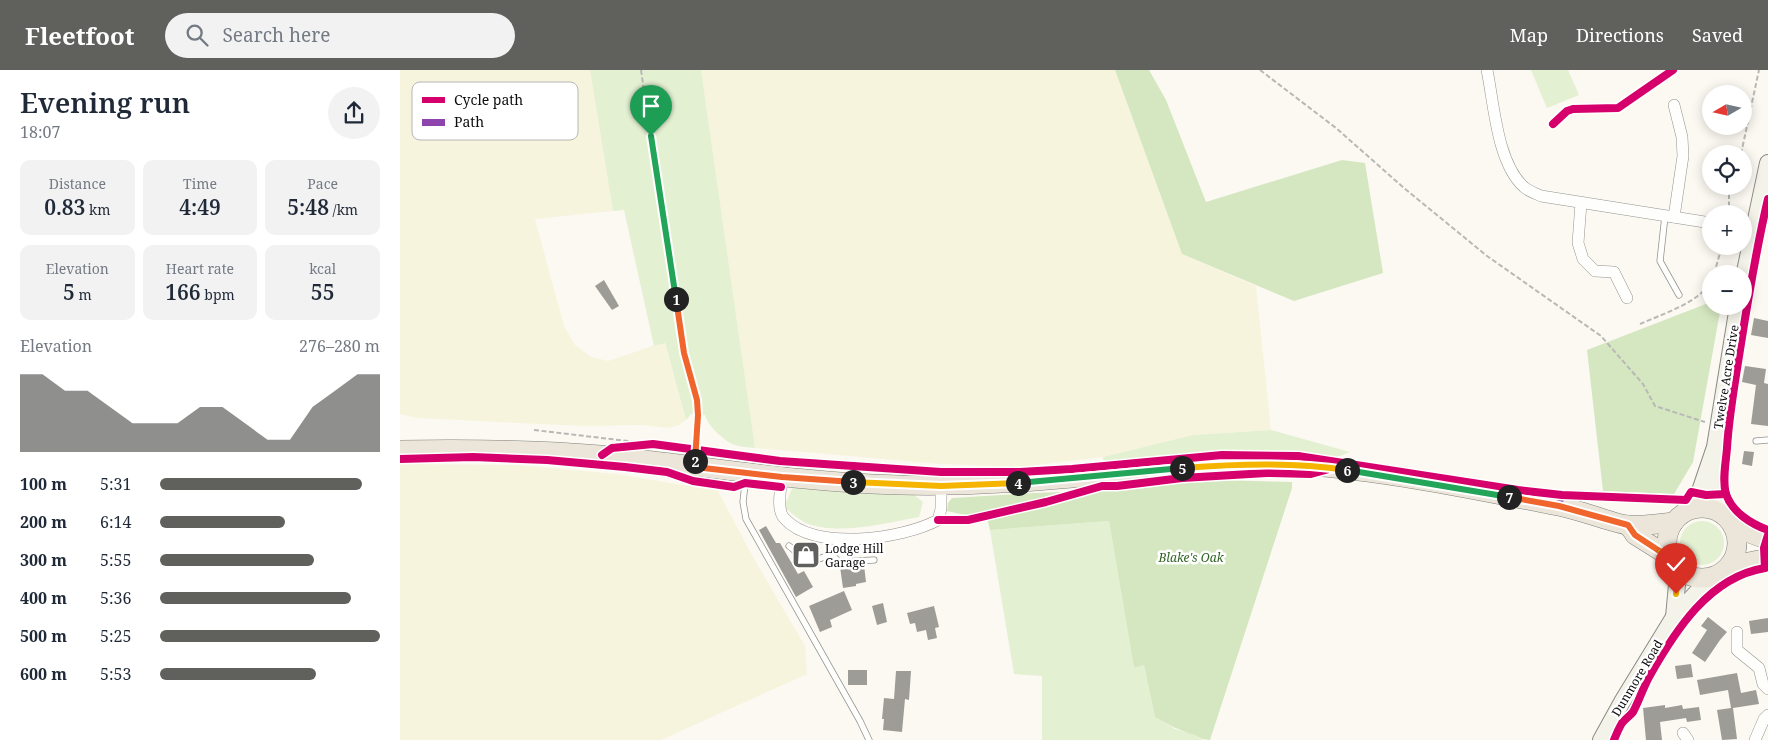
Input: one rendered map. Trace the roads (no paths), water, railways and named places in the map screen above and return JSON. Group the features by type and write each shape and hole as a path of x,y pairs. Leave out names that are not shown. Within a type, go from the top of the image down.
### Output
{"main road":[{"path":"400,450 491,449 546,451 602,455 782,477 887,485 941,486 1005,484 1222,465 1298,465 1333,468 1427,482 1516,498 1559,506 1628,525 1681,517 1706,508 1768,540"},
{"path":"1673,561 1667,545 1669,533 1681,517"},
{"path":"1628,525 1635,535 1673,561 1683,572 1702,578 1721,572 1728,566 1736,554 1737,540 1728,520"},
{"path":"1728,566 1768,558"}],"street":[{"path":"1487,70 1501,145 1508,166 1524,187 1541,196 1702,222"},
{"path":"1669,216 1683,156 1682,137 1674,105"},
{"path":"1752,216 1768,163"},
{"path":"1581,202 1578,244 1583,259 1595,272 1614,272 1627,298"},
{"name":"Twelve Acre Drive","path":"1681,517 1699,494 1715,448 1737,315"},
{"name":"Twelve Acre Drive","path":"1715,448 1717,495 1728,520"},
{"path":"782,477 780,506 783,518 800,530 834,540 910,532 925,527 938,520 941,509 941,486"},
{"name":"Dunmore Road","path":"1673,561 1678,574 1674,617"},
{"name":"Dunmore Road","path":"1601,740 1674,617 1712,576"},
{"path":"1737,632 1734,653 1759,668 1763,684 1768,689"},
{"path":"1755,740 1768,715"}],"lane":[{"path":"660,202 684,353 697,400 695,467"},
{"path":"1669,216 1660,261 1679,295"},
{"path":"1756,441 1768,440"},
{"path":"746,473 743,502 746,519 869,740"},
{"path":"789,546 803,557 810,559 824,557 836,551 844,539"},
{"path":"831,553 839,562 874,560"}],"place":[{"name":"Lodge Hill Garage","path":"806,555"}],"park label":[{"name":"Blake's Oak","path":"1191,557"}]}
